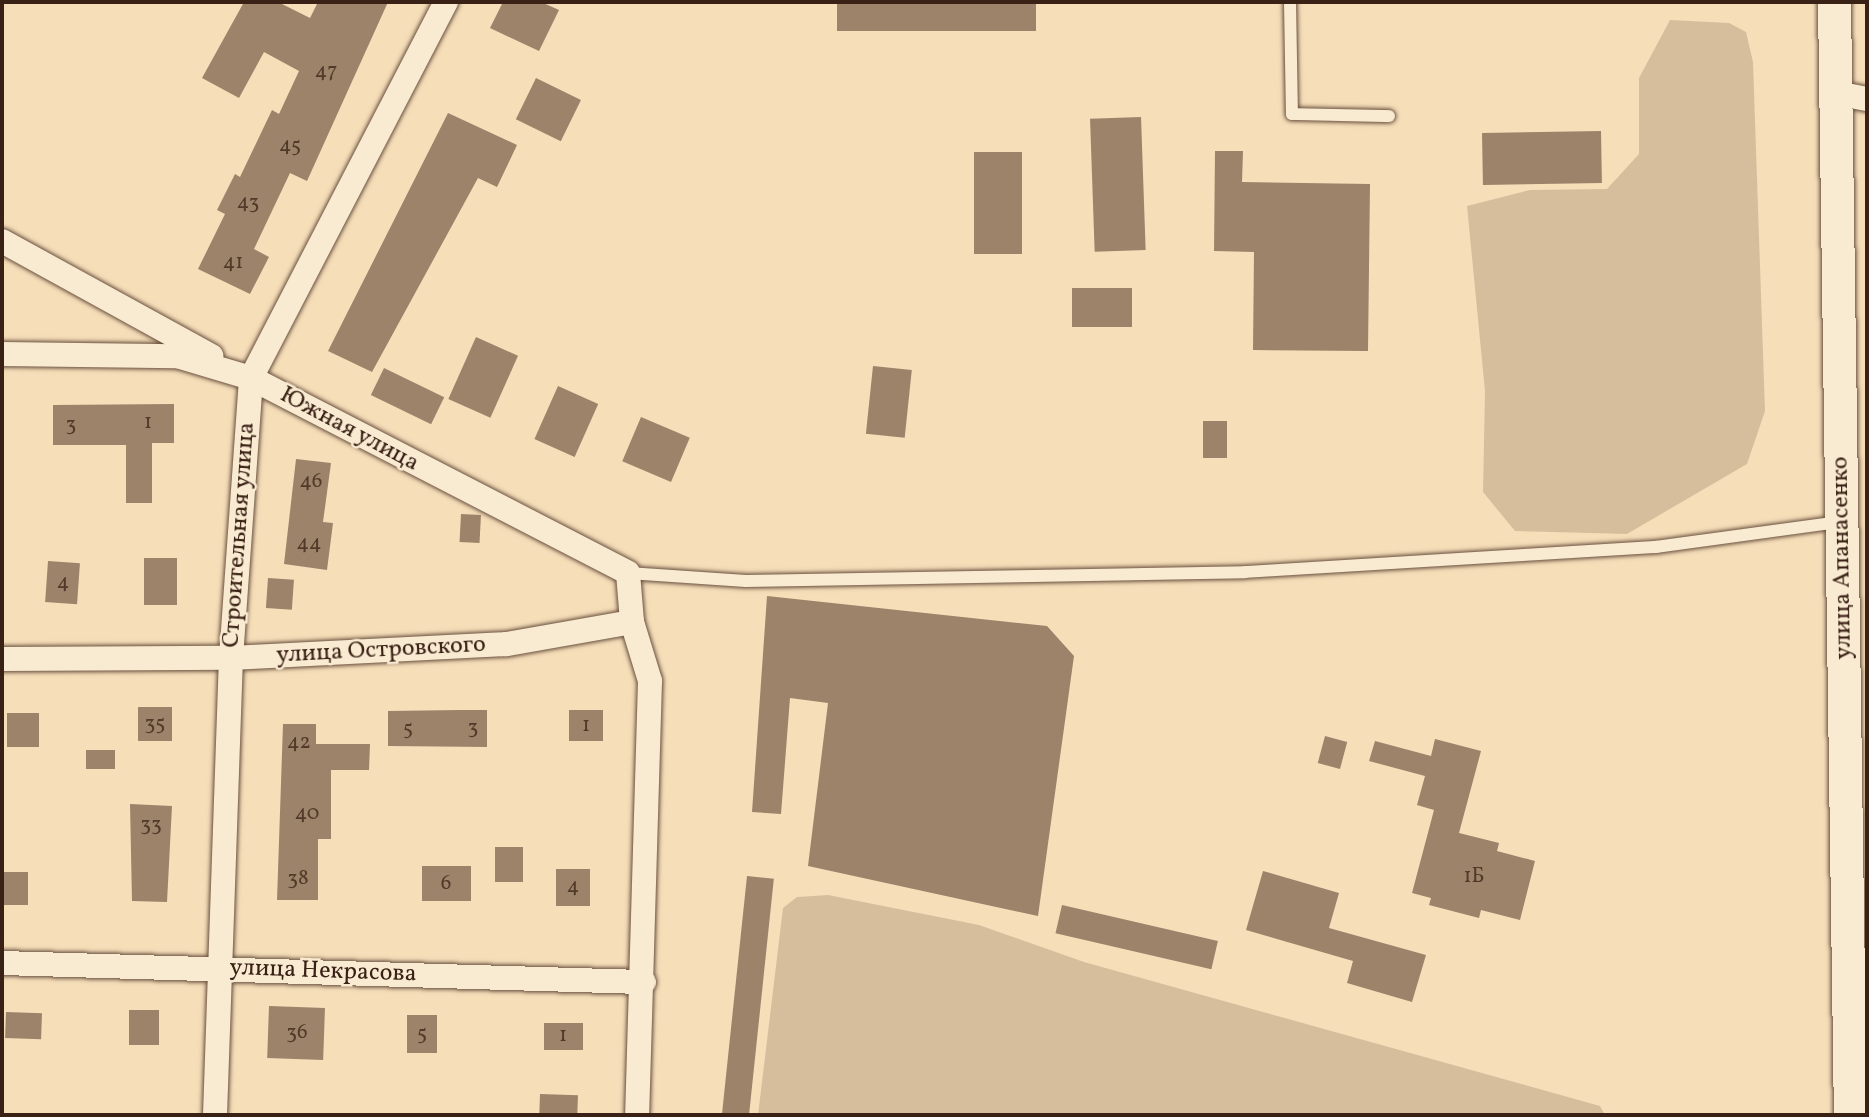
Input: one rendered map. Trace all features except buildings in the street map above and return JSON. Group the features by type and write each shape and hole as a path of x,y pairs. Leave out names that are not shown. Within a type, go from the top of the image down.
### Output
{"main road":[{"name":"улица Апанасенко","path":"1835,2 1852,96 1843,522 1856,818 1850,1115"}],"street":[{"name":"Строительная улица","path":"215,1115 218,968 231,658 251,378 446,2"},
{"path":"2,241 251,378"},
{"name":"Южная улица","path":"2,354 177,356 251,378 628,573"},
{"path":"628,573 632,622 650,681 644,982 637,1115"},
{"name":"улица Островского","path":"2,659 231,658 507,644 632,622"},
{"name":"улица Некрасова","path":"2,963 644,982"}],"lane":[{"path":"1290,2 1292,114 1389,116"},
{"path":"628,573 746,581 1245,572 1656,547 1843,522"}],"shaded area":[{"path":"1670,20 1729,23 1746,32 1753,62 1765,411 1747,464 1627,534 1515,531 1483,492 1485,391 1467,206 1530,190 1607,189 1639,154 1639,78"},
{"path":"828,895 979,925 1084,962 1600,1106 1605,1115 758,1115 783,908 797,897"}]}
